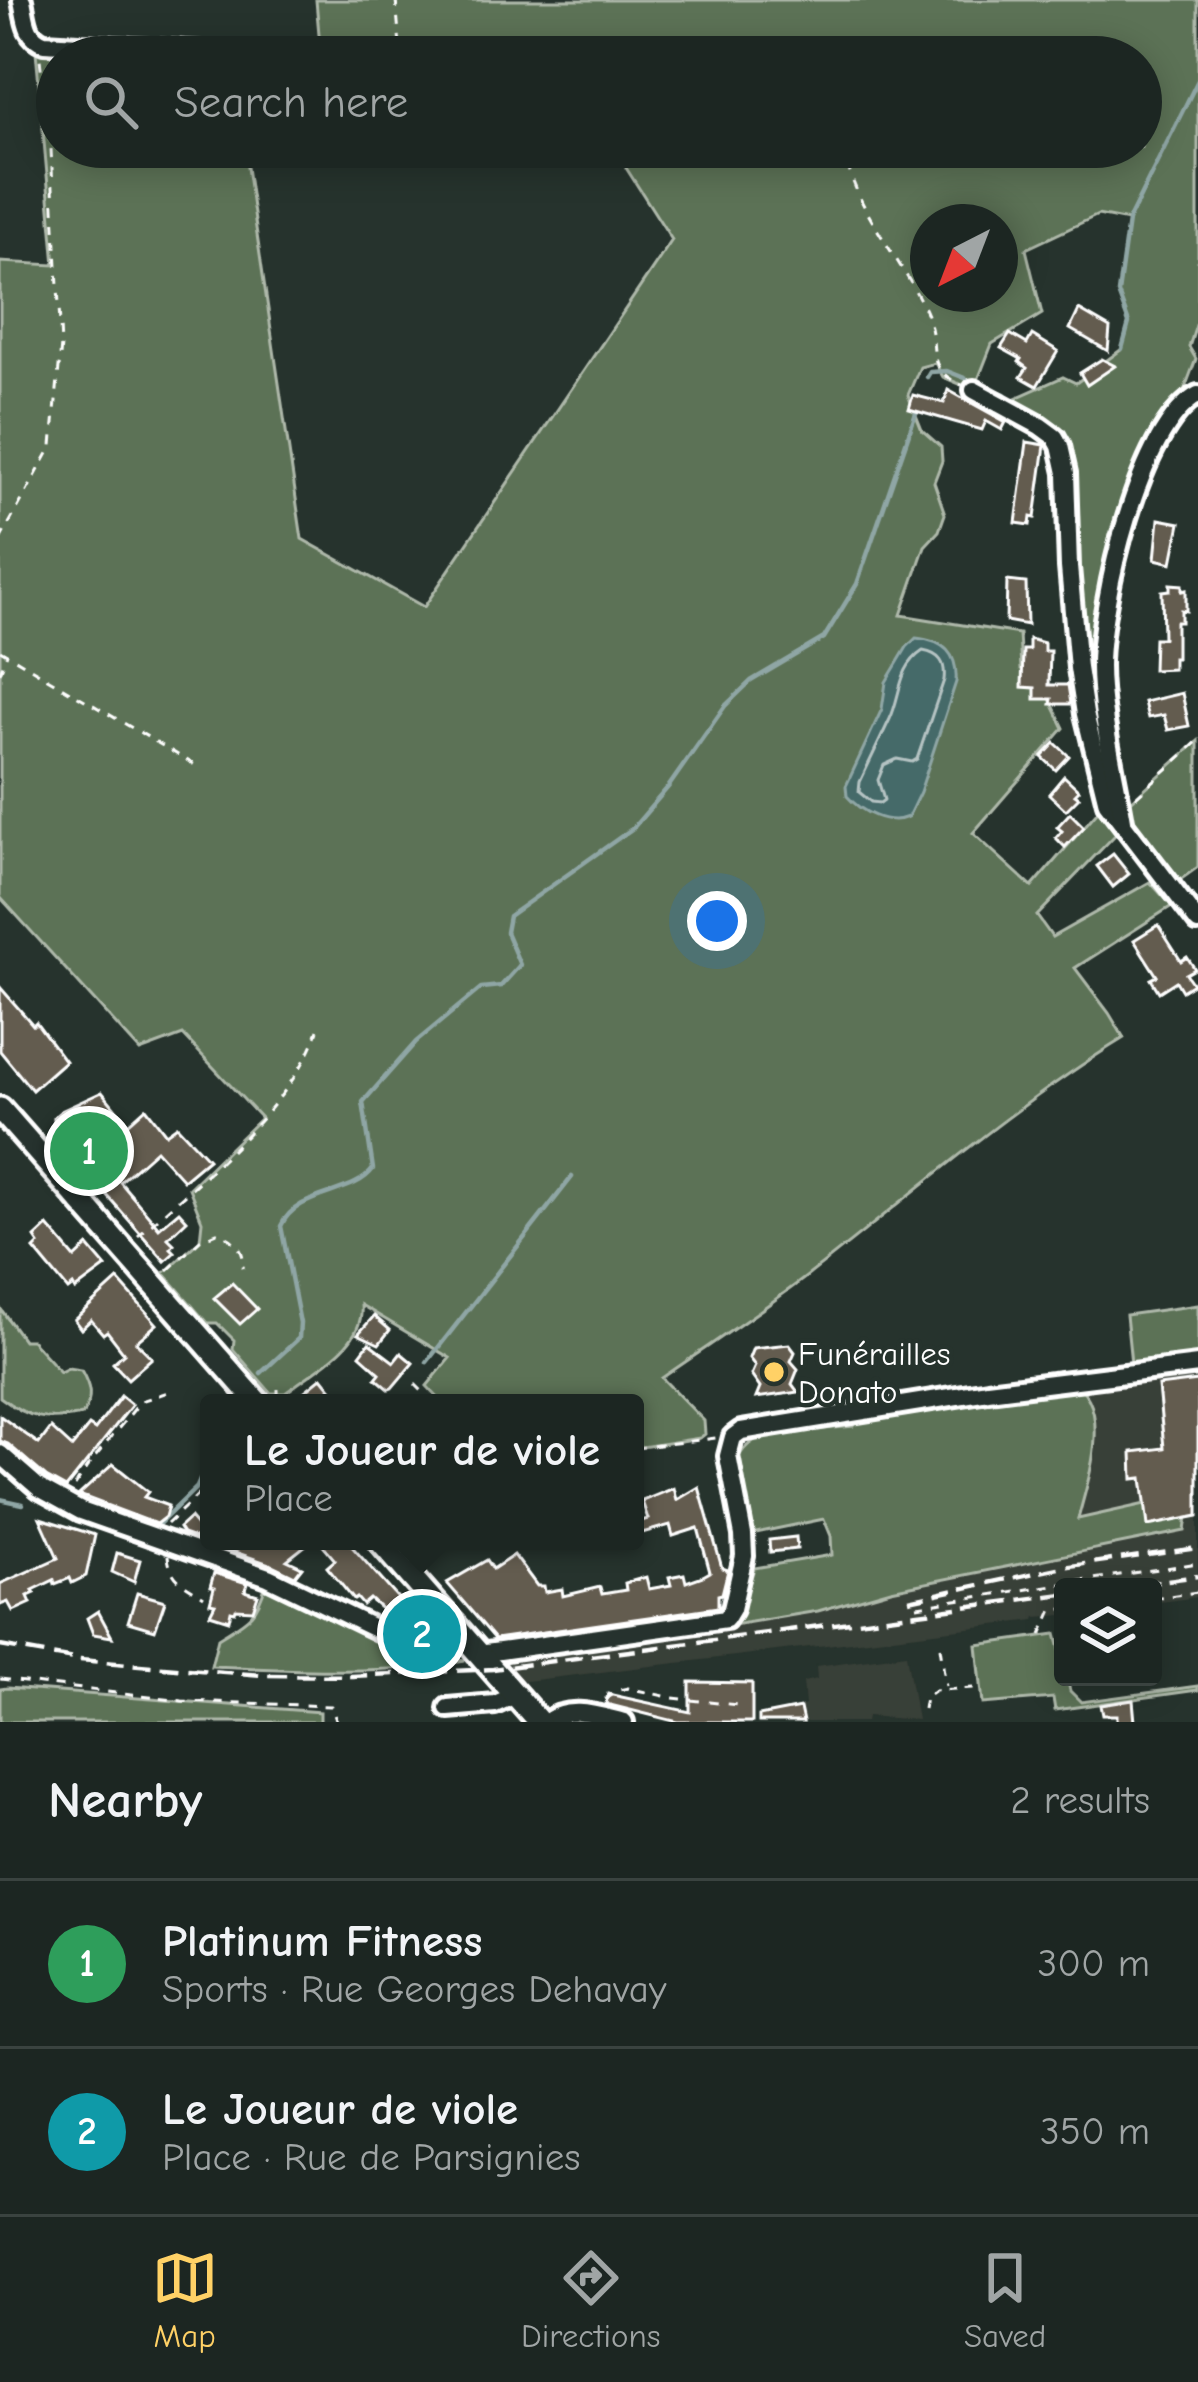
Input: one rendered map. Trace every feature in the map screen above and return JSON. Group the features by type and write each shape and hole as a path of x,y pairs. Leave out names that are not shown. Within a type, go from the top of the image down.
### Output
{"main road":[{"path":"5,1115 250,1394"},
{"path":"388,1550 542,1722"}],"street":[{"path":"22,0 28,32 36,40"},
{"path":"974,390 1040,427 1060,446 1066,473 1078,668 1107,803 1122,816 1198,922"},
{"path":"1122,816 1100,671 1102,626 1121,533 1139,482 1176,412 1198,395"},
{"path":"479,1654 726,1618 744,1556 728,1456 733,1437 751,1428 1198,1365"},
{"path":"0,1454 38,1488 66,1504 268,1577 390,1636 439,1648 463,1635"},
{"path":"448,1708 495,1704 515,1695"},
{"path":"542,1722 561,1712 623,1722"}],"path":[{"path":"396,0 399,36"},
{"path":"0,540 52,446 61,345 53,168"},
{"path":"847,168 928,318 935,363 943,376"},
{"path":"0,650 200,768"},
{"path":"0,673 8,653"},
{"path":"1122,816 1198,741"},
{"path":"124,1250 267,1112 311,1052 318,1030"},
{"path":"153,1284 200,1240 217,1233 238,1245 245,1256 243,1268"},
{"path":"415,1384 425,1394"},
{"path":"66,1504 87,1467 141,1400 171,1391"},
{"path":"644,1447 733,1437"},
{"path":"200,1493 160,1540 172,1575 204,1598"},
{"path":"917,1606 1198,1562"},
{"path":"1162,1597 1198,1592"},
{"path":"1041,1635 1054,1610"},
{"path":"940,1647 946,1688"},
{"path":"0,1678 182,1701 331,1706 336,1720"},
{"path":"592,1714 611,1694 628,1688 736,1705"},
{"path":"923,1709 930,1692 974,1688"}],"shaded area":[{"path":"1198,1365 1198,1597 1162,1602 1162,1578 1054,1578 1054,1616 1035,1620 526,1681 510,1675 499,1662 773,1620 891,1590 1185,1531 1145,1504 1078,1520 1096,1450 1070,1380"},
{"path":"906,1654 917,1720 867,1716 866,1722 763,1722 805,1705 803,1682 817,1679 816,1666"}],"green space":[{"path":"316,0 1198,0 1198,319 1189,347 1196,359 1176,412 1139,482 1102,625 1110,743 1096,764 1060,446 1002,404 1063,377 1076,383 1122,349 1129,323 1118,293 1128,221 1098,215 1026,249 1042,314 992,344 974,390 943,377 935,363 920,367 908,395 922,430 941,447 942,461 934,482 945,514 939,531 925,546 901,615 1019,634 1021,669 1037,672 1064,728 973,833 1032,887 1103,805 1116,834 1037,916 1052,937 1150,882 1172,906 1075,968 1124,1038 1041,1093 806,1277 662,1378 704,1421 705,1434 700,1438 644,1447 644,1394 435,1394 427,1386 450,1358 361,1305 356,1331 338,1353 285,1393 271,1393 233,1349 234,1340 217,1323 207,1323 164,1273 200,1240 202,1221 189,1188 261,1118 183,1035 140,1051 0,897 0,262 55,265 46,168 247,168 302,539 424,607 672,240 626,168 1162,168 1162,36 319,36"},
{"path":"1198,741 1198,867 1170,887 1121,810"},
{"path":"1198,1305 1198,1365 1132,1373 1126,1315"},
{"path":"0,1308 23,1340 31,1340 60,1372 81,1370 89,1392 82,1415 38,1417 0,1397"},
{"path":"1070,1380 1084,1391 1095,1424 1092,1464 1078,1519 1145,1504 1187,1516 1185,1531 891,1590 818,1611 727,1626 739,1618 754,1568 832,1555 824,1519 751,1534 737,1461 751,1443 764,1435 853,1426 857,1411"},
{"path":"266,1584 429,1657 465,1661 371,1670 211,1666 218,1638 249,1617"},
{"path":"1054,1634 1054,1686 1069,1686 1081,1702 1198,1686 1198,1690 1055,1710 1053,1698 983,1704 977,1645"},
{"path":"0,1689 320,1712 320,1722 0,1722"}],"water":[{"path":"916,638 947,650 955,663 956,682 908,817 883,819 853,802 846,786 882,709 886,682"}],"building":[{"path":"1079,310 1110,328 1108,351 1070,329"},
{"path":"1010,334 1027,344 1032,335 1058,351 1037,386 1021,377 1027,368 1021,359 1001,348"},
{"path":"1102,359 1115,366 1087,385 1080,373"},
{"path":"948,390 1006,422 1002,430 986,421 982,430 909,409 913,395 944,403"},
{"path":"1027,442 1045,445 1035,518 1031,517 1030,525 1016,523"},
{"path":"1159,519 1180,523 1172,563 1155,559"},
{"path":"1007,581 1026,583 1027,625 1006,621"},
{"path":"1170,584 1186,590 1186,611 1181,610 1181,622 1176,622 1173,669 1153,670 1154,638 1163,638 1162,591 1170,590"},
{"path":"1029,639 1044,643 1044,651 1050,651 1049,685 1068,685 1071,704 1035,699 1035,688 1022,687 1023,650 1029,650"},
{"path":"1182,693 1189,726 1168,730 1164,715 1148,718 1144,702"},
{"path":"1055,743 1069,756 1056,770 1042,757"},
{"path":"1064,776 1079,790 1075,794 1079,797 1066,810 1049,794"},
{"path":"1070,813 1084,827 1065,847 1056,838 1062,831 1057,827"},
{"path":"1113,854 1129,874 1113,887 1097,866"},
{"path":"1158,925 1181,961 1187,957 1195,969 1186,974 1193,984 1182,991 1176,981 1159,992 1151,979 1157,976 1134,940"},
{"path":"0,987 33,1025 36,1022 65,1061 32,1090 0,1051"},
{"path":"102,1092 128,1124 146,1108 166,1134 177,1126 208,1159 183,1180 156,1150 120,1182 159,1228 179,1211 187,1220 168,1238 175,1252 165,1261 106,1194 110,1190 54,1121 61,1111"},
{"path":"48,1226 75,1258 88,1246 106,1267 75,1290 73,1286 68,1290 34,1249 39,1244 35,1238"},
{"path":"118,1280 157,1324 136,1342 152,1358 128,1379 113,1363 124,1353 107,1331 103,1334 91,1320 81,1329 74,1320"},
{"path":"232,1283 257,1309 240,1324 214,1298"},
{"path":"374,1316 390,1330 379,1344 358,1334"},
{"path":"369,1343 394,1362 401,1353 413,1363 392,1388 376,1378 380,1373 360,1355"},
{"name":"Funérailles Donato","path":"789,1344 795,1352 791,1361 798,1369 792,1384 798,1392 756,1398 760,1388 751,1375 755,1366 749,1358 753,1348"},
{"path":"322,1377 334,1392 332,1394 301,1394"},
{"path":"1198,1381 1198,1516 1148,1526 1142,1478 1133,1479 1132,1452 1164,1448 1158,1386"},
{"path":"121,1396 132,1405 66,1488 0,1441 0,1416 39,1444 51,1428 72,1447 89,1426 95,1430"},
{"path":"113,1464 148,1492 144,1497 168,1506 165,1517 156,1524 79,1495"},
{"path":"699,1487 722,1568 728,1570 718,1607 495,1639 447,1583 487,1560 493,1569 514,1555 537,1586 544,1586 545,1592 562,1589 563,1596 600,1587 602,1594 626,1590 625,1583 646,1577 649,1589 671,1585 669,1577 684,1574 686,1582 703,1576 710,1572 698,1528 673,1536 670,1525 644,1532 648,1519 644,1500 674,1488 677,1500"},
{"path":"40,1518 95,1535 86,1576 72,1583 70,1578 55,1584 54,1580 33,1590 28,1596 31,1603 13,1611 8,1602 0,1605 0,1584 58,1558"},
{"path":"190,1518 196,1525 200,1522 200,1540 183,1534 179,1528"},
{"path":"796,1537 797,1549 770,1552 769,1540"},
{"path":"229,1550 300,1550 287,1560 302,1567 295,1576"},
{"path":"327,1550 355,1550 412,1614 401,1626 370,1599 363,1605 354,1600 327,1567 335,1560"},
{"path":"117,1553 140,1560 134,1582 112,1572"},
{"path":"214,1573 247,1583 245,1591 258,1595 253,1610 231,1611 229,1620 210,1614 215,1604 210,1603"},
{"path":"137,1593 165,1601 155,1630 128,1622"},
{"path":"98,1611 112,1637 93,1634 87,1618"},
{"path":"690,1682 752,1683 752,1722 678,1722 606,1704 608,1694 690,1712"},
{"path":"1133,1700 1135,1722 1117,1722 1117,1715 1103,1715 1101,1705"},
{"path":"800,1708 803,1722 759,1722 759,1716"}],"waterway":[{"path":"1162,153 1198,80"},
{"path":"1122,349 1129,323 1118,293 1128,221 1154,168"},
{"path":"927,377 930,372 947,371 1005,394"},
{"path":"261,1373 299,1338 281,1226 299,1206 353,1184 373,1169 363,1102 416,1042 481,988 501,986 520,965 506,932 509,916 633,828 725,706 751,681 824,638 857,584 916,413"},
{"path":"427,1362 572,1177"},
{"path":"157,1526 200,1480"},
{"path":"0,1499 23,1504"}],"railway":[{"path":"909,1600 1063,1567 1198,1548"},
{"path":"1162,1581 1198,1576"},
{"path":"0,1646 79,1660 261,1675 352,1676 493,1669 1054,1595"}],"place":[{"name":"Platinum Fitness","path":"89,1151"},
{"name":"Funérailles Donato","path":"774,1372"},
{"name":"Le Joueur de viole","path":"422,1634"}]}
